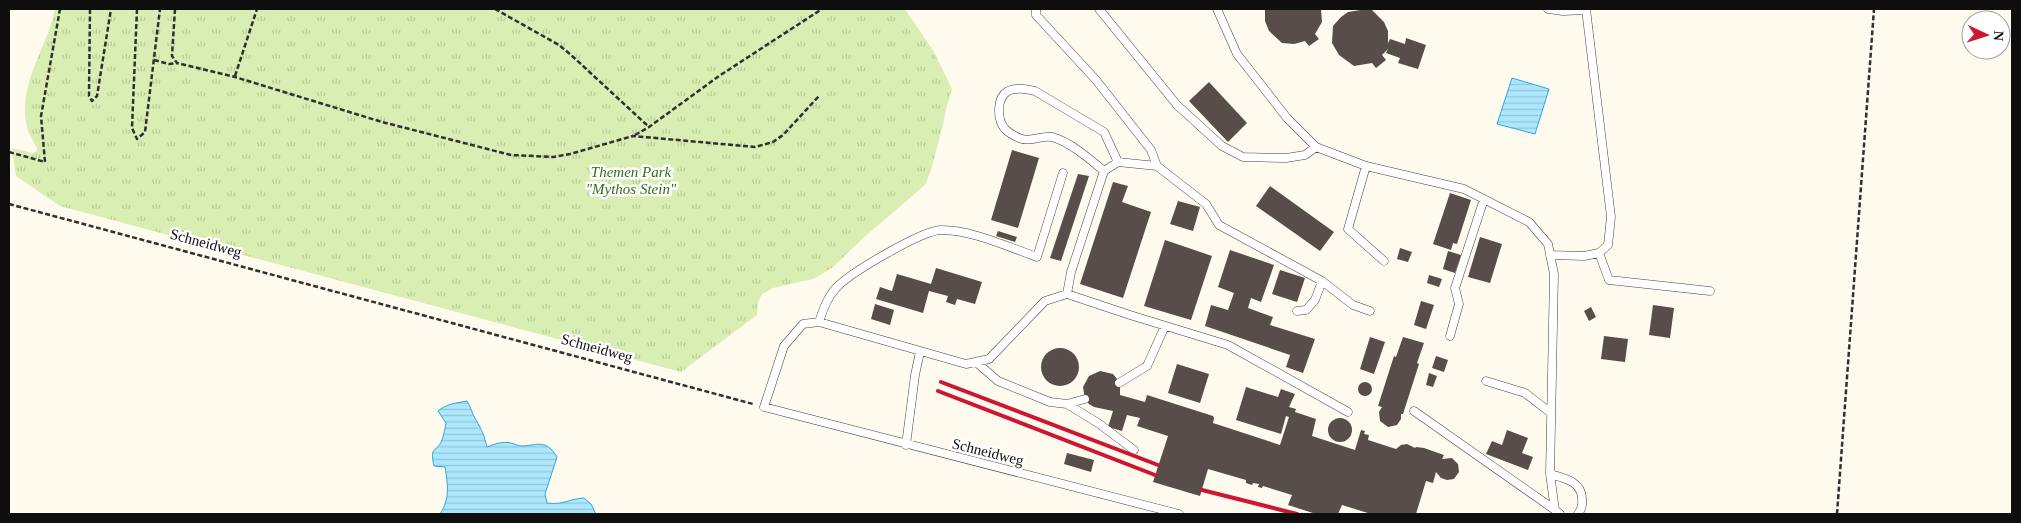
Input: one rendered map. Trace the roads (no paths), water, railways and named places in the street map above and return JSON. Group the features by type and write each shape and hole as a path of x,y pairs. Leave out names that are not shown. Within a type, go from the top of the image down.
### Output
{"lane":[{"path":"1036,9 1036,15 1096,80 1150,150 1157,166 1206,204 1219,225 1322,280 1353,305 1370,311"},
{"path":"1098,9 1177,105 1222,146 1243,157 1286,158 1305,155 1316,147"},
{"path":"1217,9 1237,54 1287,118 1316,147 1366,166 1464,189 1529,222 1548,244 1554,274 1550,474 1557,512"},
{"path":"1548,9 1563,11 1586,9 1611,217 1608,245 1599,253 1584,256 1550,255"},
{"path":"1104,171 1082,152 1052,137 1023,140 1007,132 1002,125 999,115 1000,104 1004,94 1022,88 1035,91 1104,132 1118,162"},
{"path":"1067,294 1071,272 1104,171 1118,162 1157,166"},
{"path":"1366,166 1348,229 1384,261"},
{"path":"1063,173 1037,257 962,232 940,230 917,237 836,287 826,302 819,322 966,364 990,360 1045,301 1067,294 1228,345 1348,412"},
{"path":"1450,336 1459,304 1455,288 1484,199"},
{"path":"1599,253 1609,280 1710,291"},
{"path":"1296,310 1306,310 1315,300 1322,280"},
{"name":"Schneidweg","path":"819,322 803,324 784,346 764,407 1179,514"},
{"path":"1120,383 1147,366 1165,326"},
{"path":"906,445 915,375 920,352"},
{"path":"976,362 998,381 1050,402 1067,404 1085,399"},
{"path":"1486,381 1525,393 1551,413"},
{"path":"1067,404 1098,423 1134,450"},
{"path":"1414,411 1557,512"},
{"path":"1550,474 1569,480 1580,488 1582,498 1581,510 1578,514"}],"water":[{"path":"1512,78 1549,89 1535,134 1497,124"},
{"path":"467,401 483,433 487,447 505,442 522,446 542,444 553,451 557,457 545,494 547,503 584,498 591,504 596,514 440,514 447,497 445,467 434,466 432,455 442,440 446,423 438,411 448,405"}],"railway":[{"path":"941,382 1158,465"},
{"path":"938,391 1155,475"},
{"path":"1202,490 1297,514"}],"park label":[{"name":"Themen Park \"Mythos Stein\"","path":"631,180"}]}
